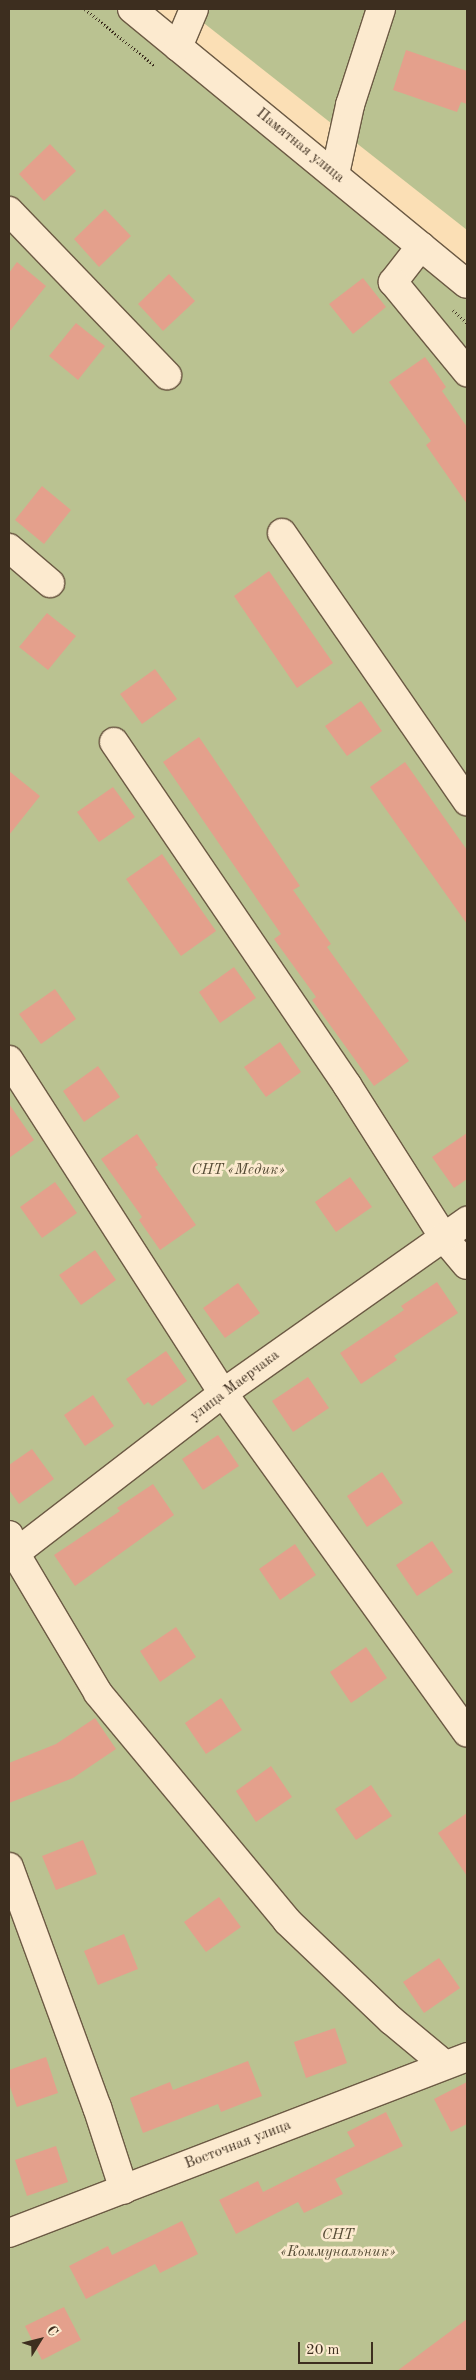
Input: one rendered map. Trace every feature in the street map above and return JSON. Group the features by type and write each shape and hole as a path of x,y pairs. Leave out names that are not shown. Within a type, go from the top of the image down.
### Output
{"street":[{"name":"Памятная улица","path":"132,9 467,284"},
{"path":"178,46 194,9"},
{"path":"335,174 350,105 381,9"},
{"path":"9,210 167,375"},
{"path":"421,246 392,282 467,372"},
{"path":"282,534 467,801"},
{"path":"9,548 50,583"},
{"path":"114,742 347,1085 444,1238 467,1264"},
{"path":"9,1060 223,1393 467,1732"},
{"name":"улица Маерчака","path":"11,1549 223,1393 467,1221"},
{"path":"11,1549 98,1693 287,1921 391,2020 456,2061"},
{"path":"9,1867 94,2098 124,2190"},
{"name":"Восточная улица","path":"9,2232 124,2190 456,2061"}],"green space":[{"name":"СНТ «Медик»","path":"9,9 131,9 467,284 467,2371 9,2371"},
{"path":"187,9 467,9 467,230 191,13"}],"building":[{"path":"406,50 467,71 467,104 461,102 457,112 393,90"},
{"path":"50,144 76,171 44,201 19,174"},
{"path":"105,209 131,236 99,267 74,239"},
{"path":"17,262 46,286 9,332 9,273"},
{"path":"169,274 195,301 163,331 138,304"},
{"path":"363,278 386,307 353,334 329,304"},
{"path":"76,323 105,346 78,380 49,356"},
{"path":"425,357 446,387 442,391 467,427 467,504 426,445 431,441 389,382"},
{"path":"42,486 71,510 44,544 15,520"},
{"path":"269,571 333,663 297,688 234,596"},
{"path":"47,613 76,636 48,670 19,647"},
{"path":"155,669 177,699 142,724 120,694"},
{"path":"361,701 382,731 347,756 325,726"},
{"path":"199,737 300,886 293,890 331,944 327,947 409,1061 374,1086 312,1000 316,997 274,939 281,934 163,762"},
{"path":"405,762 467,850 467,924 370,787"},
{"path":"9,771 40,796 9,835"},
{"path":"113,787 135,817 99,842 77,812"},
{"path":"162,854 216,931 181,956 126,879"},
{"path":"234,967 256,998 220,1023 199,992"},
{"path":"55,989 76,1019 41,1044 19,1014"},
{"path":"280,1042 301,1072 266,1097 244,1067"},
{"path":"98,1066 120,1097 84,1122 63,1091"},
{"path":"9,1104 34,1140 9,1158"},
{"path":"467,1133 467,1179 454,1188 432,1157"},
{"path":"137,1134 158,1165 155,1167 196,1225 160,1250 139,1220 142,1217 101,1159"},
{"path":"350,1177 372,1207 336,1232 315,1202"},
{"path":"55,1182 77,1213 42,1238 20,1207"},
{"path":"95,1250 116,1280 81,1305 59,1275"},
{"path":"437,1282 458,1313 394,1356 397,1360 361,1384 340,1353 404,1310 401,1306"},
{"path":"238,1283 260,1313 225,1338 203,1308"},
{"path":"166,1351 187,1381 152,1406 148,1402 144,1405 126,1379"},
{"path":"308,1377 329,1408 293,1432 272,1401"},
{"path":"93,1395 114,1426 85,1446 64,1415"},
{"path":"218,1435 239,1466 203,1490 182,1459"},
{"path":"32,1449 54,1479 19,1504 9,1490 9,1465"},
{"path":"382,1472 403,1503 367,1527 347,1496"},
{"path":"153,1484 174,1515 75,1586 54,1555 120,1511 117,1508"},
{"path":"432,1541 453,1572 417,1596 396,1565"},
{"path":"295,1544 316,1575 280,1600 259,1569"},
{"path":"176,1627 196,1657 160,1682 140,1651"},
{"path":"366,1647 387,1678 351,1703 330,1672"},
{"path":"221,1698 242,1730 206,1754 185,1723"},
{"path":"95,1718 116,1749 73,1778 9,1803 9,1763 56,1744"},
{"path":"271,1766 292,1797 256,1822 236,1791"},
{"path":"371,1785 392,1816 356,1840 335,1809"},
{"path":"467,1813 467,1876 438,1833"},
{"path":"83,1840 97,1874 56,1890 42,1856"},
{"path":"219,1897 241,1927 206,1952 184,1922"},
{"path":"124,1934 138,1969 98,1985 84,1951"},
{"path":"439,1958 460,1988 424,2013 403,1982"},
{"path":"335,2028 347,2063 306,2078 294,2042"},
{"path":"46,2057 58,2093 17,2107 9,2084 9,2070"},
{"path":"248,2061 262,2096 221,2112 218,2104 143,2133 130,2098 170,2082 173,2090"},
{"path":"467,2082 467,2124 451,2132 434,2099"},
{"path":"386,2112 403,2146 335,2179 343,2194 304,2213 298,2202 236,2234 219,2200 258,2181 263,2192 355,2146 347,2132"},
{"path":"56,2146 68,2182 27,2196 15,2160"},
{"path":"182,2221 198,2254 160,2273 155,2264 86,2299 69,2266 108,2246 112,2255"},
{"path":"64,2307 81,2340 42,2360 25,2326"},
{"path":"467,2319 467,2371 397,2371"}],"park label":[{"name":"СНТ «Коммунальник»","path":"338,2244"}]}
